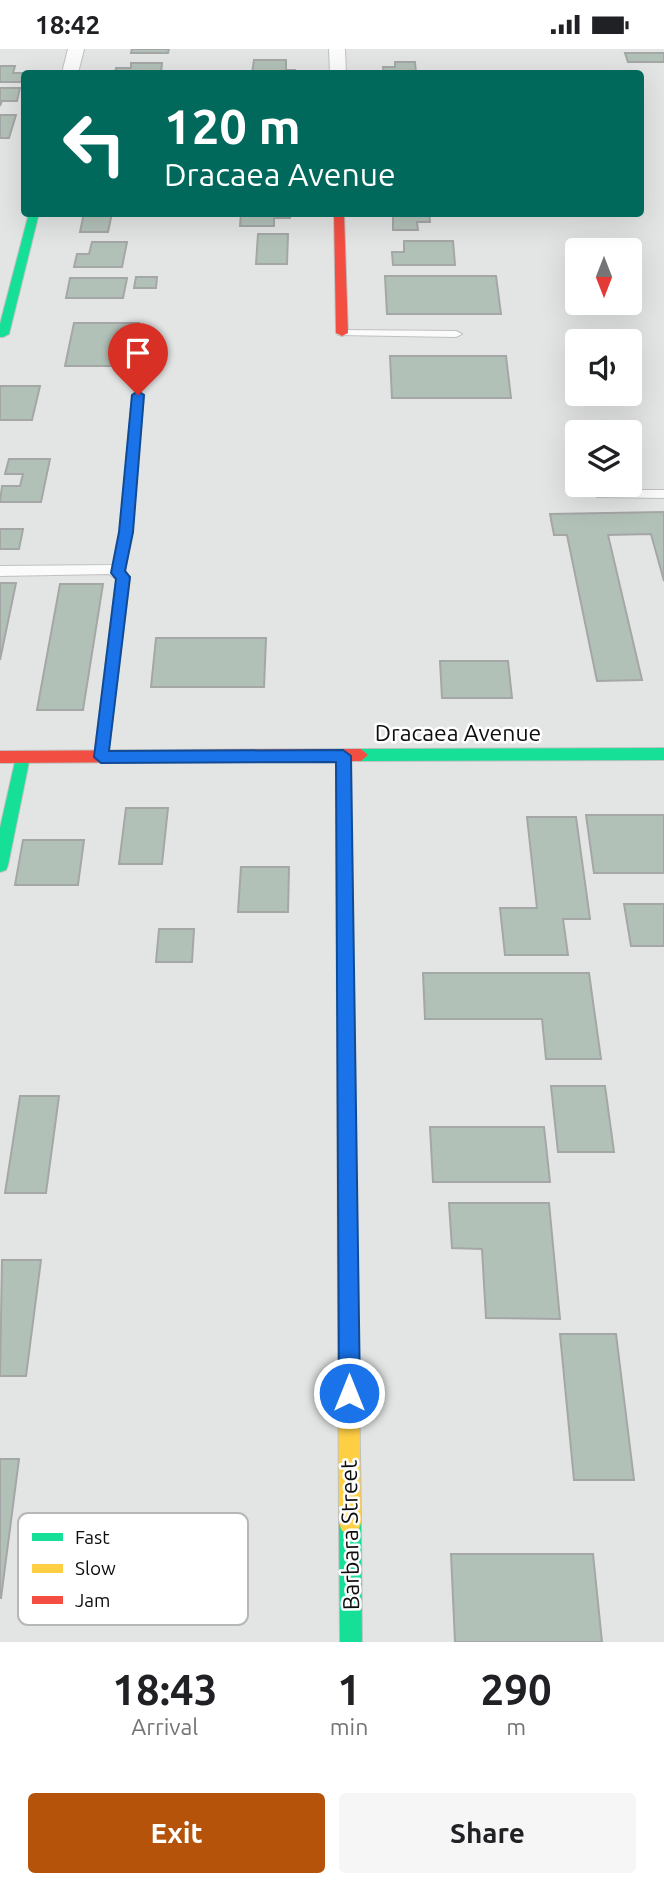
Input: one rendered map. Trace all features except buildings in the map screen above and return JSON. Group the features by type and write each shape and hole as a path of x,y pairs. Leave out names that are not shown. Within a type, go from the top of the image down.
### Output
{"street":[{"path":"71,70 76,49"},
{"path":"337,49 338,70"},
{"path":"3,334 33,217"},
{"path":"339,217 342,333"},
{"name":"Dracaea Avenue","path":"0,757 664,754"},
{"name":"Barbara Street","path":"343,756 351,1642"},
{"path":"0,865 23,757"}],"lane":[{"path":"342,333 457,334"},
{"path":"118,573 126,532 138,395"},
{"path":"642,494 664,494"},
{"path":"0,571 112,569 123,577 101,757"}],"traffic: fast":[{"path":"3,334 33,217"},
{"path":"361,755 664,754"},
{"path":"343,756 348,1308"},
{"path":"0,865 23,757"},
{"path":"350,1523 351,1642"}],"traffic: slow":[{"path":"348,1308 350,1523"}],"traffic: jam":[{"path":"339,217 342,333"},
{"path":"0,757 361,755"}],"route":[{"path":"138,395 126,532 118,573 123,577 101,757 343,756 349,1393"}]}
